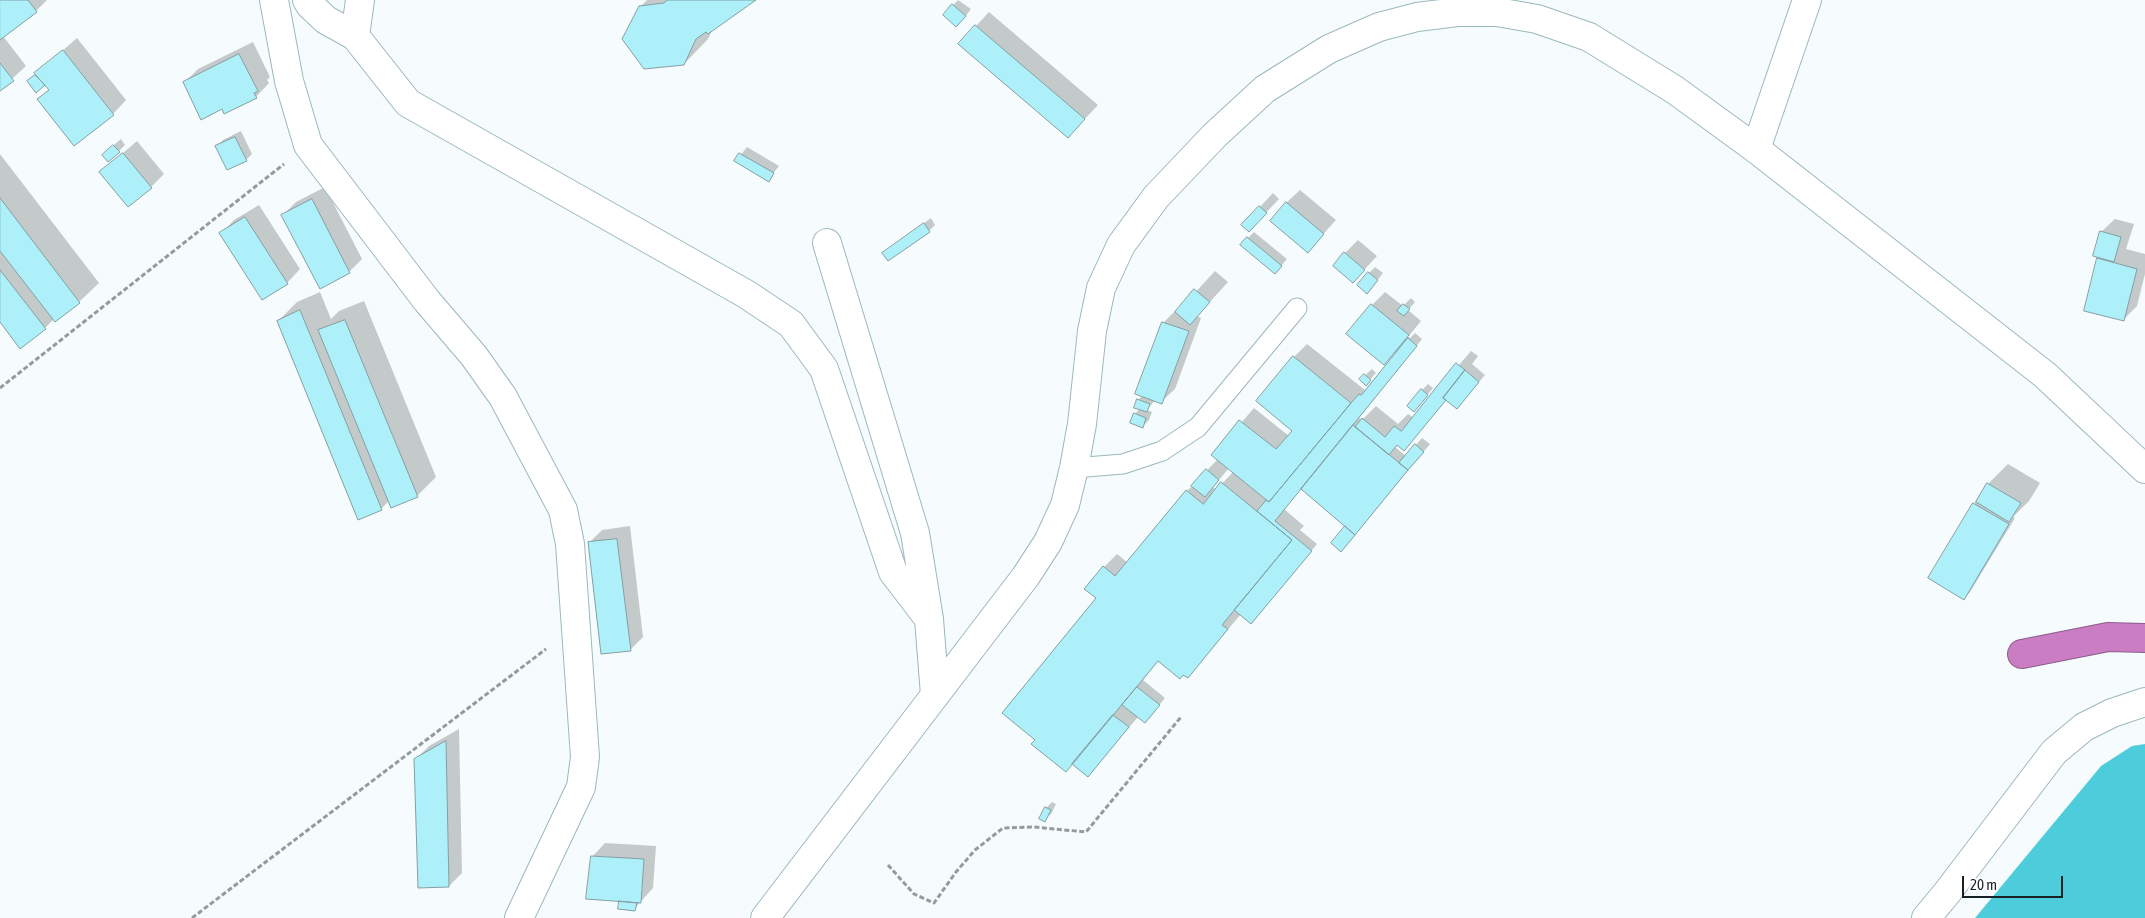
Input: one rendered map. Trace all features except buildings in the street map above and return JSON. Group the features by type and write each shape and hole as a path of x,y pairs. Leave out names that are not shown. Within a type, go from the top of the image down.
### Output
{"highway":[{"path":"2022,654 2108,637 2145,638"}],"street":[{"path":"274,0 289,81 308,145 427,300 474,356 503,397 563,510 570,544 585,758 581,787 519,918"},
{"path":"307,0 326,20 354,36 408,103 737,289 791,324 824,369 893,572 929,619"},
{"path":"354,36 360,0"},
{"path":"1756,149 1807,0"},
{"path":"765,918 1026,576 1048,542 1064,505 1074,468 1082,424 1092,331 1102,288 1121,245 1156,197 1215,135 1266,88 1329,48 1379,27 1417,17 1457,12 1497,12 1537,19 1589,37 1674,90 1756,149 2044,375 2145,470"},
{"path":"828,243 915,533 929,619 935,695"},
{"path":"1926,918 2054,752 2084,727 2112,713 2145,702"}],"lane":[{"path":"1074,468 1122,464 1162,451 1198,427 1297,308"}],"path":[{"path":"0,388 308,145"},
{"path":"192,918 576,626"},
{"path":"888,865 914,894 934,903 956,872 975,850 1003,828 1034,827 1086,832 1181,717"}],"water":[{"path":"2145,744 2145,918 1975,918 2101,766 2132,746"}]}
